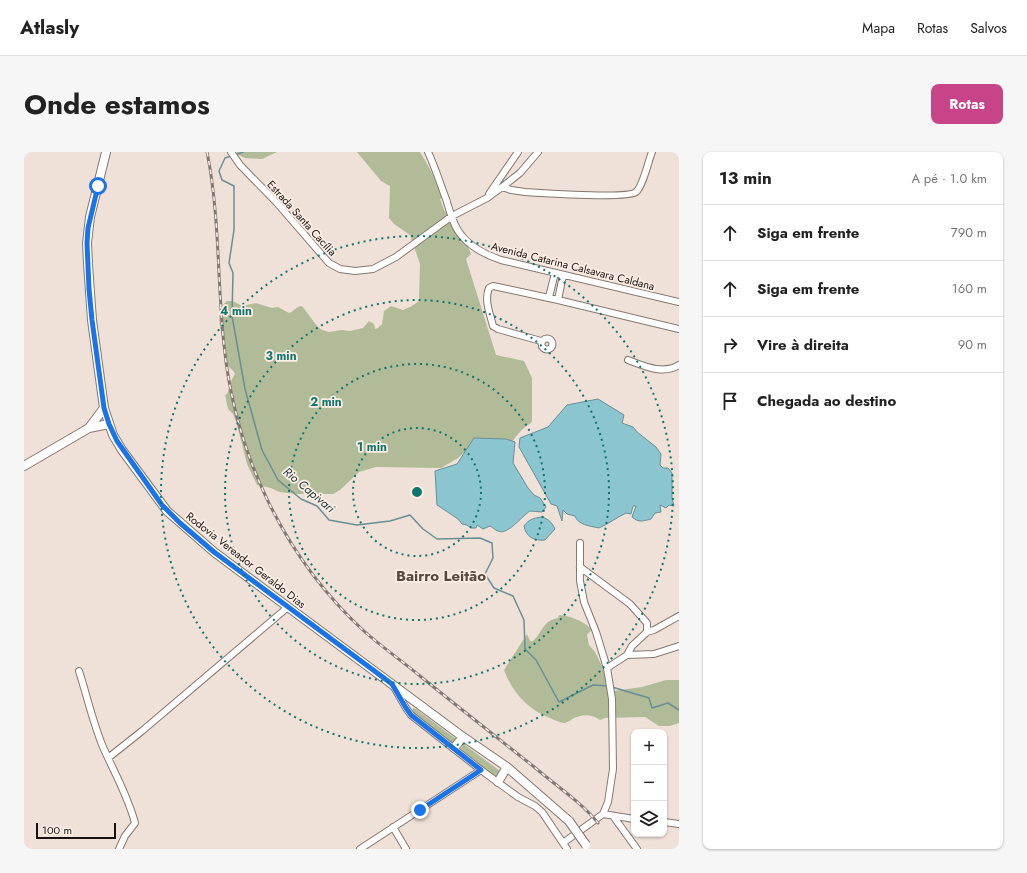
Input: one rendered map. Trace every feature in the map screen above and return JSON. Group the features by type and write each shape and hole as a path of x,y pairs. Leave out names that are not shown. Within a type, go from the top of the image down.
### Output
{"main road":[{"name":"Rodovia Vereador Geraldo Dias","path":"106,152 90,217 87,243 92,320 104,408 113,435 122,450 173,518 214,552 463,737 507,767 570,821 588,847"},
{"path":"89,428 104,408"},
{"path":"24,466 89,428 109,424"},
{"path":"454,748 463,737"},
{"path":"498,782 507,767"}],"street":[{"path":"487,198 518,152"},
{"name":"Estrada Santa Cacília","path":"233,154 240,165 277,203 329,263 340,269 355,272 372,269 396,257 452,216 487,198 520,173 538,152"},
{"path":"502,187 525,192 605,195 631,194 635,193 639,187 652,152"},
{"name":"Avenida Catarina Calsavara Caldana","path":"430,154 455,225 461,235 471,245 487,255 501,260 679,302"},
{"path":"549,298 555,273"},
{"path":"558,300 563,275"},
{"path":"541,341 493,326 487,303 489,288 493,286 549,298 679,329"},
{"path":"628,360 643,366 657,369 672,368 679,365"},
{"path":"563,843 601,816 608,802 613,769 612,699 610,682 596,632 584,602 580,581 580,544"},
{"path":"580,567 630,604 647,623 647,632"},
{"path":"108,758 288,607"},
{"path":"607,668 627,655 632,646 647,632 654,630 679,616"},
{"path":"627,655 654,654 679,646"},
{"path":"79,671 102,745 135,823 125,836 119,849"},
{"path":"392,684 411,715 481,770 518,797 535,806 542,812 567,849"},
{"path":"360,849 481,770"},
{"path":"601,816 631,819"},
{"path":"613,816 637,849"},
{"path":"667,822 679,824"},
{"path":"393,827 406,849"}],"green space":[{"path":"237,152 277,152 262,159 245,158 237,154"},
{"path":"357,152 420,152 438,186 442,198 440,199 444,210 464,237 471,254 466,259 496,355 524,361 532,378 532,422 519,433 510,448 467,450 458,458 441,468 376,467 359,472 340,490 333,494 297,494 279,492 271,488 257,485 247,464 233,414 228,409 225,395 227,394 235,374 225,360 224,346 220,329 220,310 227,301 233,301 242,306 256,303 272,308 278,307 289,313 302,306 317,326 322,330 329,332 342,330 350,331 363,328 369,321 374,324 375,329 378,328 382,324 384,311 391,306 403,310 419,301 420,264 410,235 394,224 389,218 390,186 381,181"},
{"path":"559,615 577,619 592,629 587,635 589,645 595,652 602,666 609,688 613,691 642,687 666,680 679,680 679,723 670,726 659,726 645,717 605,718 600,720 584,715 563,723 542,715 528,705 511,686 504,670 527,634 530,641 533,641 546,624 553,619 558,618"},
{"path":"413,708 456,739 456,742 452,743 412,712"},
{"path":"463,745 500,771 500,775 498,777 493,775 462,750"}],"water":[{"path":"598,399 624,415 622,423 633,427 656,447 661,454 660,465 663,468 668,468 672,473 672,498 674,506 669,505 666,508 660,505 661,512 655,513 651,519 641,521 632,517 636,506 633,506 631,514 626,513 599,528 582,523 575,516 567,514 563,510 562,521 557,506 551,504 519,447 520,438 548,427 567,405"},
{"path":"474,438 506,439 515,442 513,463 528,488 534,495 540,498 546,507 542,512 530,511 506,531 502,532 497,531 490,526 483,529 477,525 476,528 471,528 462,524 458,519 437,505 435,471 457,464"},
{"path":"542,517 547,519 555,529 545,540 531,538 524,526 532,519"}],"waterway":[{"name":"Rio Capivari","path":"235,155 243,152"},
{"name":"Rio Capivari","path":"231,156 225,158 219,171 222,180 234,186 234,230 229,263 233,273 232,316 245,389 262,450 278,480 301,499 317,506 329,520 357,525 390,521 410,515 423,529 437,539 480,538 492,543 493,558 485,574 494,588 513,596 524,620 525,649 536,660 559,702 593,685 609,686"},
{"name":"Rio Capivari","path":"612,687 649,698 652,708 668,703 679,710"}],"railway":[{"path":"207,152 214,200 224,345 230,386 239,425 252,464 268,502 288,537 310,571 336,603 365,632 567,793 598,823"}],"district":[{"name":"Bairro Leitão","path":"441,576"}],"route":[{"path":"98,186 88,228 88,264 92,320 104,408 113,435 122,450 173,518 214,552 392,684 411,715 481,770 420,810"}]}
